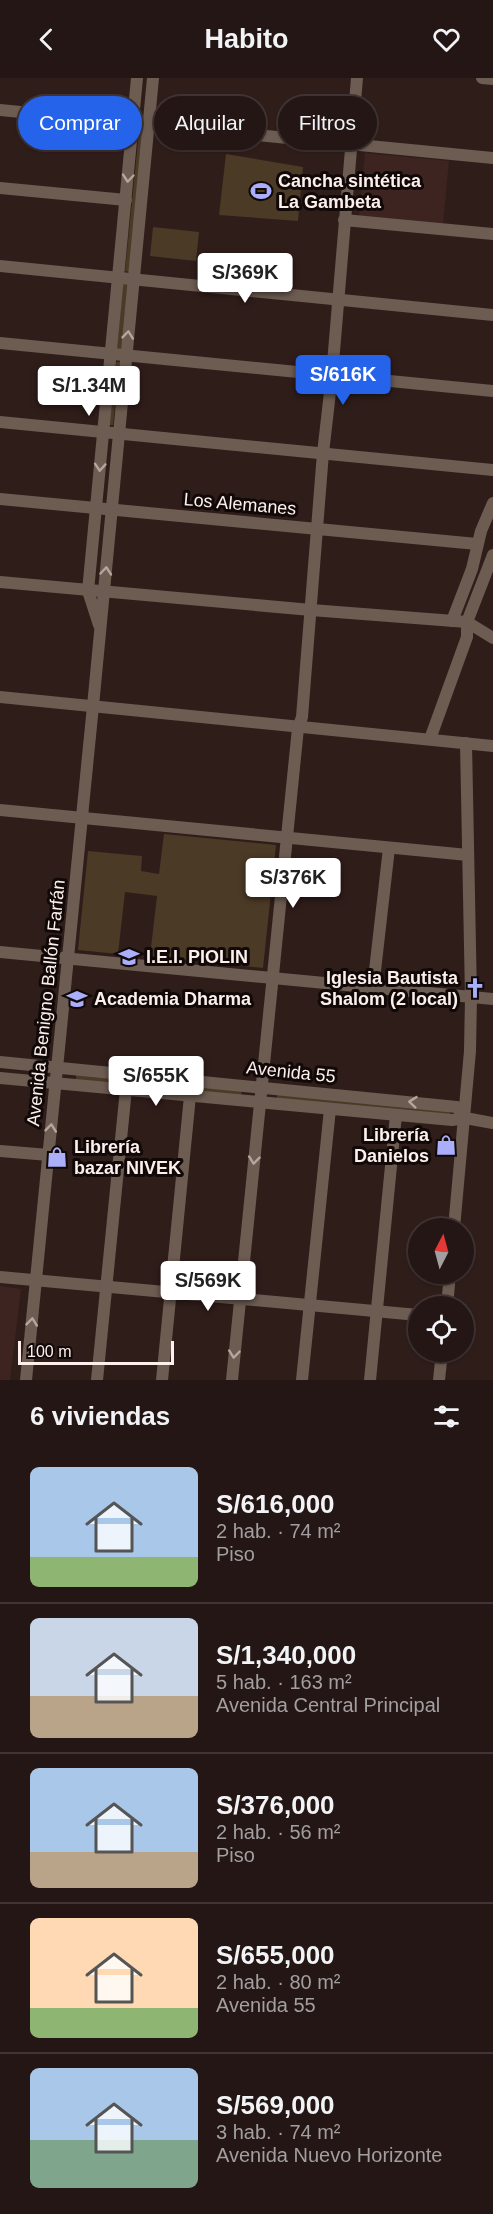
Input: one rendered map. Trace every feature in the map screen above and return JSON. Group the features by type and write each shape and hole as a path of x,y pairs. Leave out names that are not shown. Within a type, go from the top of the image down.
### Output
{"street":[{"path":"136,96 137,78"},
{"name":"Avenida Benigno Ballón Farfán","path":"26,1380 153,78"},
{"path":"355,96 357,78"},
{"path":"482,78 493,79"},
{"path":"0,110 18,112"},
{"path":"142,125 278,138"},
{"path":"377,147 493,158"},
{"path":"101,629 88,591 131,150"},
{"path":"232,1380 271,979 298,728 302,717 322,453 332,375 351,150"},
{"path":"0,188 126,200"},
{"path":"344,220 493,234"},
{"path":"0,266 493,315"},
{"path":"0,343 125,357 493,391"},
{"path":"0,422 493,470"},
{"name":"Los Alemanes","path":"0,499 477,544"},
{"path":"452,621 493,503"},
{"path":"430,739 467,637 467,622 493,555"},
{"path":"0,582 467,622 493,638"},
{"path":"0,697 493,746"},
{"path":"455,1218 465,1118 471,997 466,743"},
{"path":"0,810 468,855"},
{"path":"373,988 389,848"},
{"path":"0,952 493,999"},
{"name":"Avenida 55","path":"0,1062 457,1107 465,1118"},
{"name":"Avenida 55","path":"0,1078 396,1115 456,1120 465,1118 493,1123"},
{"path":"96,1380 126,1089"},
{"path":"162,1380 190,1096"},
{"path":"302,1380 330,1109"},
{"path":"370,1380 396,1115"},
{"path":"0,1151 49,1155"},
{"path":"0,1277 408,1314"},
{"path":"439,1380 441,1362"}],"shaded area":[{"path":"137,150 141,150 129,272 125,271"},
{"path":"365,153 449,161 443,224 359,216"},
{"name":"Cancha sintética La Gambeta","path":"226,154 303,167 298,221 219,215"},
{"path":"153,227 199,232 196,261 150,256"},
{"path":"123,282 128,282 121,350 117,349"},
{"path":"116,362 120,362 113,425 109,425"},
{"path":"164,834 276,845 263,968 150,956 157,896 125,892 118,954 78,950 88,851 142,856 141,871 159,874"},
{"path":"76,1074 242,1090 241,1096 76,1080"},
{"path":"277,1094 450,1110 450,1115 277,1099"},
{"path":"0,1286 21,1289 10,1380 0,1380"}],"place":[{"name":"Cancha sintética La Gambeta","path":"261,191"},
{"name":"I.E.I. PIOLIN","path":"129,957"},
{"name":"Iglesia Bautista Shalom (2 local)","path":"475,988"},
{"name":"Academia Dharma","path":"77,999"},
{"name":"Librería Danielos","path":"446,1145"},
{"name":"Librería bazar NIVEK","path":"57,1157"}]}
